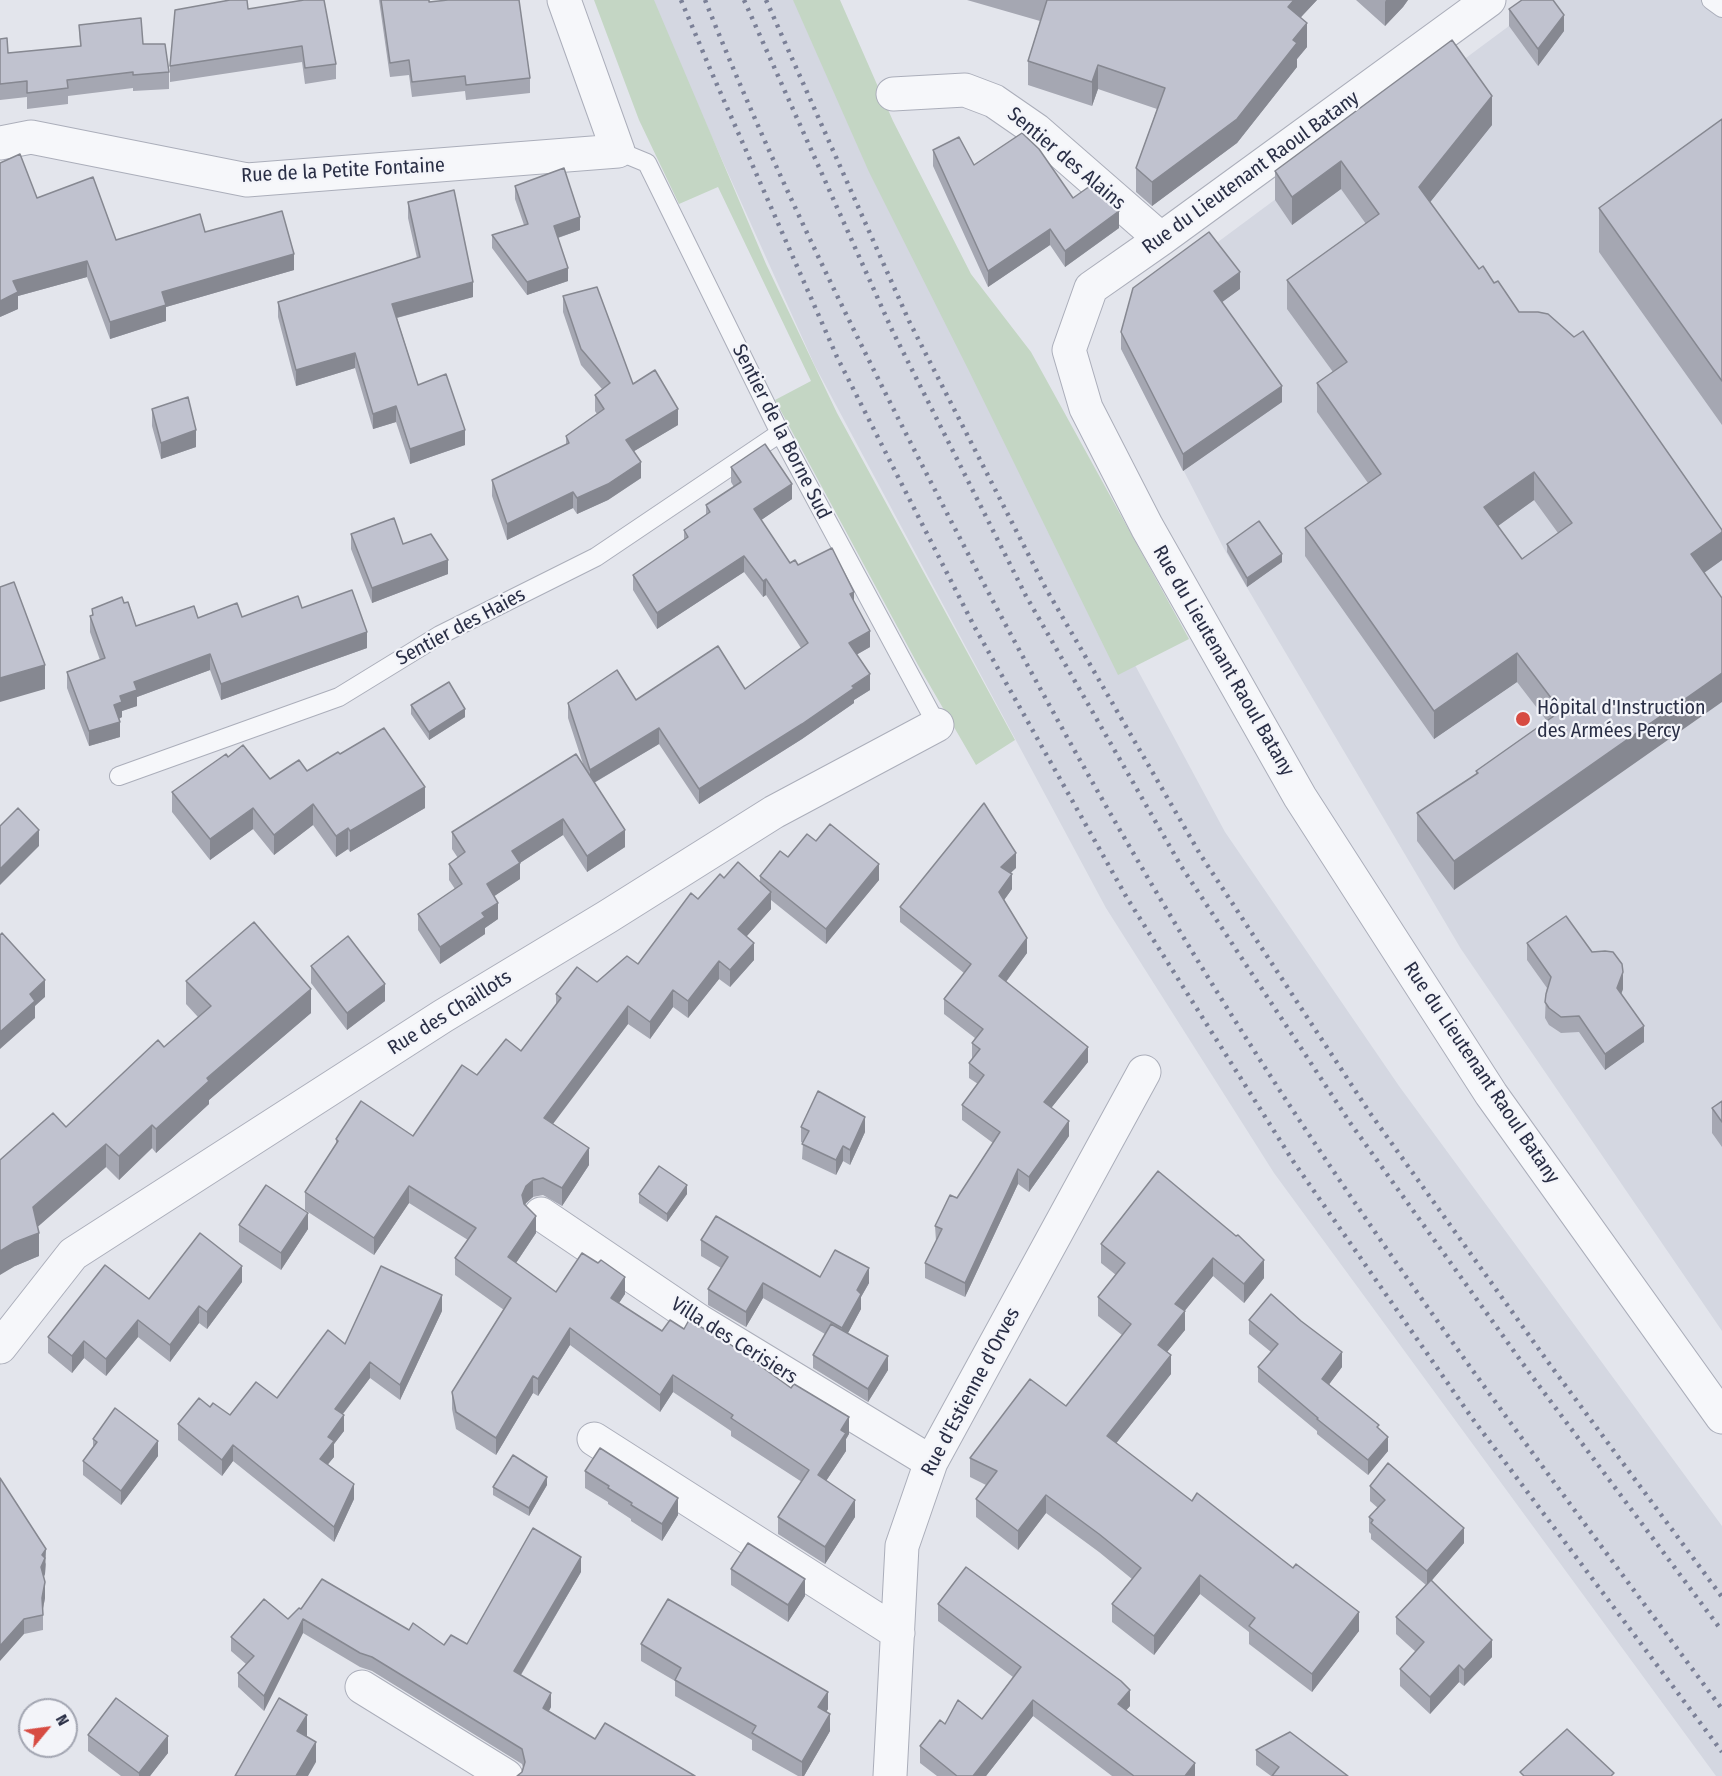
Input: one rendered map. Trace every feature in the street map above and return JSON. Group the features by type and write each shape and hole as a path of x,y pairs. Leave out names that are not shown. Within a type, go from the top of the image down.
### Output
{"street":[{"path":"564,0 618,151"},
{"name":"Rue du Lieutenant Raoul Batany","path":"1489,0 1091,288 1069,350 1086,408 1147,527 1300,797 1491,1094 1722,1417"},
{"name":"Sentier des Alains","path":"893,94 964,90 994,101 1036,130 1161,239"},
{"name":"Rue de la Petite Fontaine","path":"0,143 31,137 247,180 618,151"},
{"name":"Rue des Chaillots","path":"0,1347 73,1254 443,1016 774,812 937,725"},
{"name":"Rue d'Estienne d'Orves","path":"890,1776 902,1546 931,1462 1144,1072"},
{"name":"Villa des Cerisiers","path":"541,1214 699,1322 931,1462"},
{"path":"594,1439 898,1633"},
{"path":"362,1687 506,1776"}],"lane":[{"path":"1711,0 1722,8"},
{"name":"Sentier de la Borne Sud","path":"618,151 647,163 780,433 937,725"},
{"name":"Sentier des Haies","path":"119,776 339,697 440,635 596,557 780,433"}],"shaded area":[{"path":"650,0 802,0 943,309 1225,832 1399,1086 1722,1526 1722,1776 1716,1776 1274,1173 1106,908 815,366"},
{"name":"Hôpital d'Instruction des Armées Percy","path":"1544,0 1722,0 1722,1331 1461,949 1223,547 1121,349 1133,305"}],"green space":[{"path":"594,0 654,0 766,264 837,413 1015,740 976,765 918,665 775,400 811,381 718,187 679,204 639,120"},
{"path":"793,0 840,0 893,121 971,274 1031,352 1189,639 1118,675 869,172"}],"building":[{"path":"230,0 247,0 248,9 304,0 324,0 336,64 305,68 302,46 170,66 175,10"},
{"path":"381,0 429,0 429,2 519,0 530,78 466,85 465,76 412,82 409,60 390,63"},
{"path":"1047,0 1294,0 1288,7 1307,23 1293,40 1297,43 1237,119 1152,182 1136,168 1165,88 1098,65 1092,82 1028,61"},
{"path":"1522,0 1553,0 1564,15 1538,49 1509,9"},
{"path":"141,18 143,44 165,44 169,72 133,75 133,72 67,80 68,88 27,93 27,81 0,84 0,39 7,38 8,53 81,46 79,25"},
{"path":"1452,40 1492,96 1419,187 1479,269 1483,266 1494,283 1498,281 1519,312 1548,314 1574,337 1583,331 1722,530 1691,554 1722,598 1722,673 1454,861 1417,813 1478,773 1476,771 1561,711 1517,653 1434,711 1305,528 1381,474 1317,383 1347,362 1287,280 1379,214 1341,161 1292,197 1275,171","holes":["1534,472 1572,523 1522,559 1484,507"]},
{"path":"1722,119 1722,381 1599,208"},
{"path":"1022,133 1039,149 1073,198 1090,186 1119,211 1065,251 1050,229 988,271 933,150 959,137 974,165"},
{"path":"20,154 37,198 93,177 116,240 200,214 205,232 282,211 294,254 162,292 166,305 110,322 87,261 13,281 18,292 0,301 0,163"},
{"path":"564,168 580,217 554,226 568,268 527,282 492,235 528,224 515,186"},
{"path":"454,190 473,282 392,304 418,385 446,374 465,430 410,449 396,406 373,414 355,353 296,370 278,302 420,257 408,202"},
{"path":"1209,232 1240,272 1214,291 1282,386 1183,454 1121,332 1133,288"},
{"path":"597,287 633,384 655,370 678,409 626,440 641,462 608,484 577,498 573,492 507,524 492,480 569,443 566,436 604,409 595,395 610,383 581,349 563,296"},
{"path":"188,397 196,430 161,443 152,409"},
{"path":"765,444 792,484 754,509 790,563 795,560 798,565 832,548 854,592 850,594 870,631 849,643 870,674 852,686 854,688 802,724 699,789 659,728 590,770 568,703 617,670 636,700 718,646 745,689 808,643 766,579 763,581 744,556 657,613 633,575 688,537 684,530 710,512 706,505 741,482 731,467"},
{"path":"394,518 403,544 431,534 448,560 372,588 351,534"},
{"path":"1259,521 1282,554 1247,578 1227,544"},
{"path":"14,582 45,665 0,678 0,587"},
{"path":"352,590 367,632 221,684 210,654 134,682 137,690 120,696 122,702 114,705 120,722 89,731 67,672 105,658 90,616 93,615 92,609 122,597 124,603 128,602 136,626 194,606 198,618 237,603 242,617 298,596 302,608"},
{"path":"449,682 465,709 429,732 411,705"},
{"path":"384,728 425,787 350,831 348,828 336,836 313,804 274,835 253,808 210,839 172,792 226,754 228,757 243,745 270,779 299,760 307,771"},
{"path":"576,754 625,830 587,856 563,819 512,851 520,863 487,884 498,903 482,913 485,917 440,947 418,914 462,884 449,864 465,852 452,832"},
{"path":"984,803 1016,853 1001,867 1012,874 999,892 1027,938 999,976 1088,1047 1044,1102 1069,1121 1029,1177 1018,1169 965,1283 925,1263 942,1229 935,1226 950,1195 957,1198 1000,1132 962,1105 984,1075 969,1063 980,1049 972,1043 983,1029 944,999 971,964 900,907"},
{"path":"18,808 39,830 0,869 0,826"},
{"path":"830,824 879,864 826,929 760,876 780,851 788,857 807,834 816,841"},
{"path":"738,862 771,892 738,929 754,943 730,970 719,961 688,1001 673,990 650,1022 628,1006 544,1118 589,1148 562,1188 543,1178 533,1180 526,1186 522,1195 524,1204 536,1216 508,1257 556,1292 582,1253 598,1263 601,1260 625,1277 611,1298 662,1331 670,1320 684,1329 689,1320 727,1342 791,1388 794,1384 849,1417 841,1430 846,1433 818,1475 855,1500 825,1547 778,1517 809,1470 731,1418 733,1415 673,1375 660,1395 570,1328 538,1379 533,1376 496,1438 456,1412 452,1392 511,1298 455,1258 476,1228 409,1186 374,1238 305,1192 361,1101 413,1136 462,1065 477,1075 506,1039 521,1051 561,998 556,994 577,967 597,982 627,956 638,964 691,893 698,899 720,874 724,878"},
{"path":"1566,916 1592,952 1613,952 1622,964 1623,972 1617,988 1644,1026 1605,1054 1579,1016 1561,1017 1549,1008 1545,1002 1551,977 1527,943"},
{"path":"254,922 311,989 207,1078 209,1081 156,1129 152,1125 119,1156 106,1144 33,1207 39,1233 15,1242 0,1251 0,1160 53,1113 66,1127 158,1040 164,1047 211,1006 186,981"},
{"path":"2,933 45,980 30,994 35,1001 0,1032 0,935"},
{"path":"348,936 385,984 347,1013 311,966"},
{"path":"818,1091 865,1117 850,1150 843,1146 836,1160 802,1144 809,1131 801,1127"},
{"path":"1722,1101 1722,1122 1712,1108"},
{"path":"659,1166 687,1185 667,1214 639,1194"},
{"path":"1158,1171 1236,1236 1238,1235 1264,1260 1244,1284 1213,1258 1175,1304 1185,1311 1158,1345 1171,1355 1107,1436 1192,1501 1197,1493 1293,1568 1296,1564 1359,1612 1312,1674 1249,1626 1255,1618 1200,1575 1154,1636 1112,1604 1141,1568 1099,1534 1046,1495 1018,1531 976,1499 997,1471 970,1458 1030,1379 1066,1406 1131,1324 1098,1297 1125,1263 1101,1244"},
{"path":"266,1185 308,1213 281,1253 239,1225"},
{"path":"716,1216 820,1277 835,1250 869,1268 857,1290 861,1294 842,1328 763,1283 746,1312 708,1289 728,1257 701,1240"},
{"path":"200,1233 242,1266 207,1312 199,1306 170,1345 138,1320 106,1359 84,1341 72,1356 48,1337 105,1265 149,1299"},
{"path":"381,1266 442,1295 400,1385 370,1362 335,1409 344,1415 328,1437 334,1441 320,1459 354,1484 334,1527 233,1445 222,1460 178,1424 199,1398 210,1407 213,1403 230,1415 256,1382 277,1398 328,1330 345,1344"},
{"path":"1271,1294 1301,1321 1342,1352 1322,1379 1379,1425 1377,1427 1388,1437 1368,1460 1258,1367 1278,1344 1249,1320"},
{"path":"831,1324 888,1356 868,1389 813,1355"},
{"path":"115,1408 158,1441 121,1491 83,1461 97,1442 93,1439"},
{"path":"600,1448 678,1498 662,1524 631,1505 632,1503 608,1488 609,1486 585,1471"},
{"path":"513,1455 547,1477 529,1508 493,1487"},
{"path":"1388,1463 1464,1528 1427,1571 1371,1523 1373,1520 1369,1517 1385,1500 1370,1486"},
{"path":"0,1478 46,1549 42,1555 45,1558 41,1567 45,1582 42,1598 43,1615 24,1619 0,1646"},
{"path":"533,1528 581,1557 514,1671 551,1693 543,1708 595,1739 605,1723 695,1776 517,1776 522,1772 525,1762 522,1749 372,1657 360,1653 303,1619 264,1696 238,1673 254,1656 231,1637 264,1599 288,1619 299,1608 301,1609 322,1579 409,1630 413,1623 444,1645 451,1635 467,1644"},
{"path":"748,1543 805,1579 788,1605 731,1569"},
{"path":"966,1567 1121,1681 1130,1690 1118,1704 1195,1763 1185,1776 1134,1776 1033,1700 973,1776 957,1776 920,1746 940,1720 945,1724 958,1700 982,1719 1021,1667 938,1604"},
{"path":"1431,1580 1492,1640 1464,1670 1459,1665 1430,1697 1400,1669 1424,1642 1396,1617"},
{"path":"668,1599 828,1692 818,1707 830,1714 802,1762 752,1733 756,1726 675,1680 681,1668 641,1644"},
{"path":"116,1698 168,1736 139,1773 88,1735"},
{"path":"279,1698 307,1715 297,1731 316,1742 296,1776 235,1776"},
{"path":"1567,1729 1614,1773 1611,1776 1524,1776 1520,1772"},
{"path":"1290,1732 1348,1776 1272,1776 1279,1767 1256,1750"}],"railway":[{"path":"681,0 837,357 974,626 1127,898 1293,1161 1472,1418 1722,1752"},
{"path":"705,0 785,186 904,430 1024,658 1165,907 1266,1068 1366,1220 1517,1431 1722,1709"},
{"path":"744,0 892,330 1026,596 1181,866 1351,1124 1531,1375 1722,1631"},
{"path":"766,0 909,321 1045,587 1200,854 1370,1113 1548,1362 1722,1597"}],"place":[{"name":"Hôpital d'Instruction des Armées Percy","path":"1523,719"}]}
